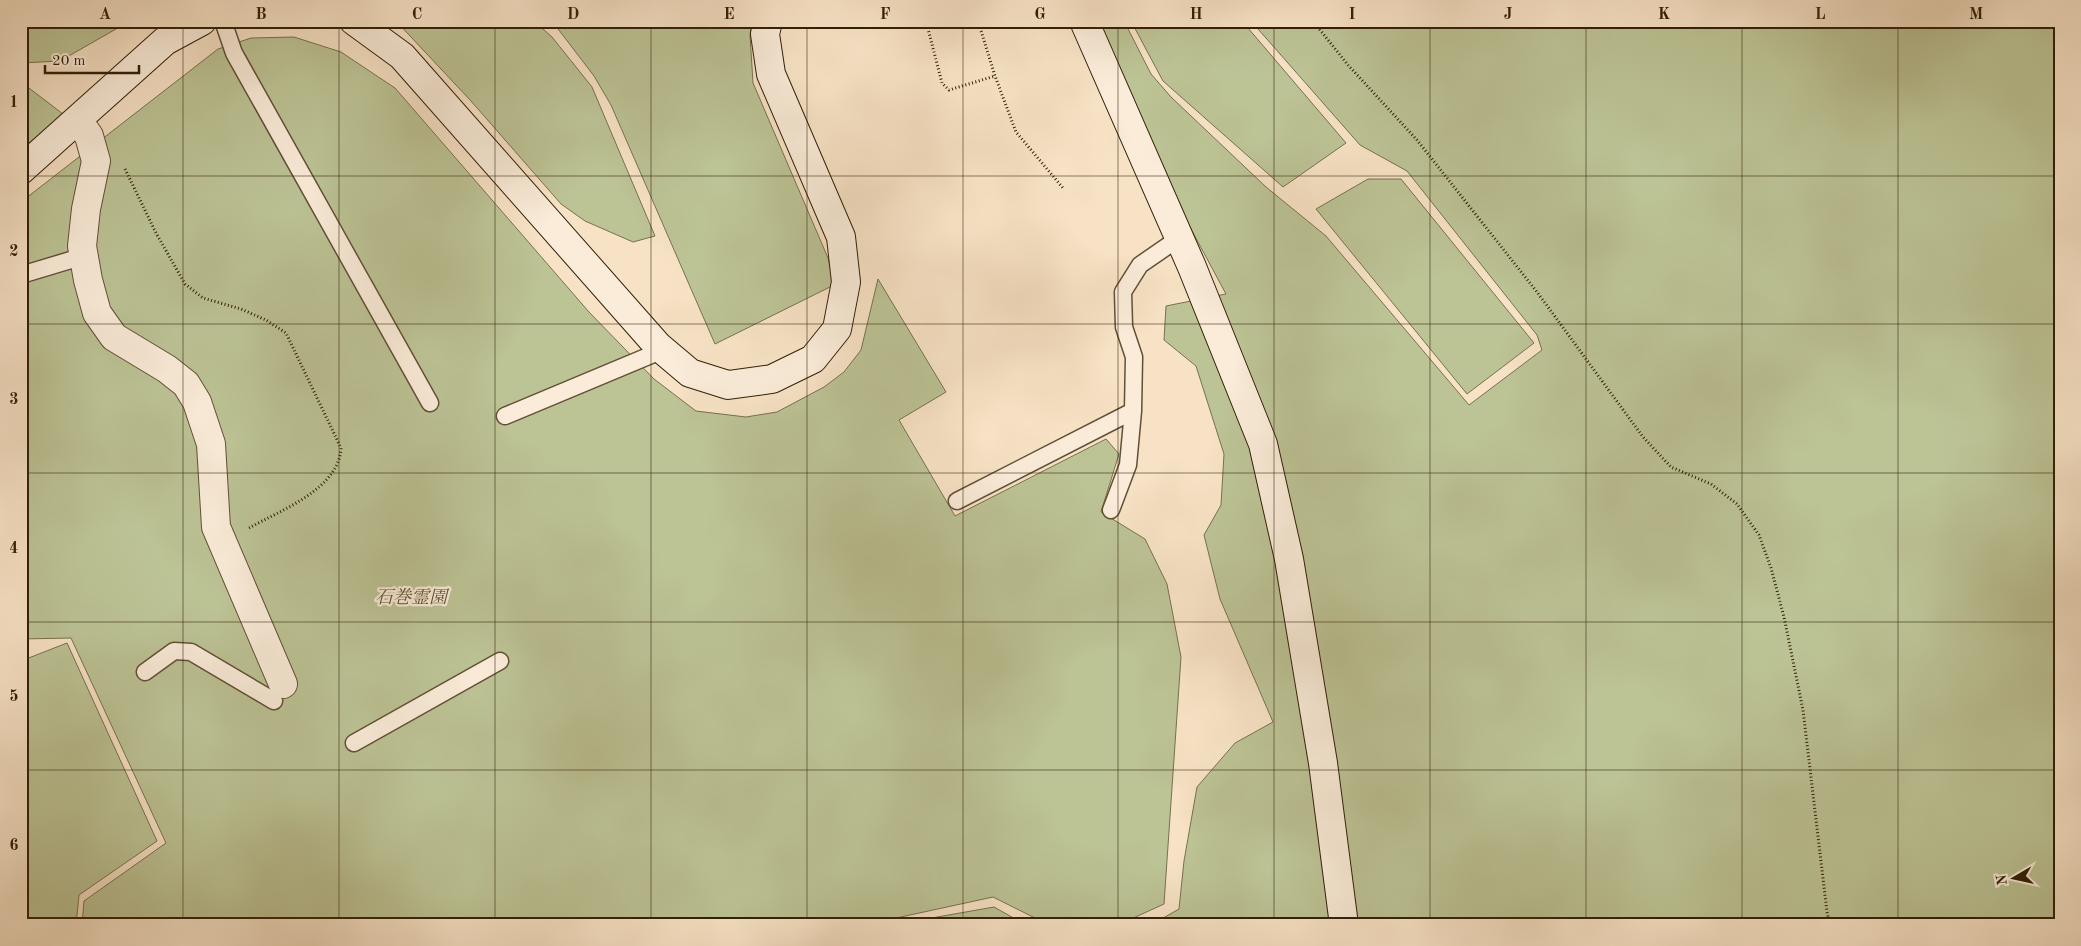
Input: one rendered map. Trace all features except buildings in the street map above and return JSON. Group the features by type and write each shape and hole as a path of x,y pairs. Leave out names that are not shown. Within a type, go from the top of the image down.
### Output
{"street":[{"path":"21,170 78,120 165,31 202,21"},
{"path":"354,21 402,56 663,350 690,373 728,385 772,379 813,359 838,329 846,282 841,237 771,74 765,34 768,21"},
{"path":"1084,21 1179,238 1263,444 1289,559 1323,763 1344,925"},
{"path":"78,120 88,136 96,161 86,209 82,246 97,313 114,337 167,369 186,384 197,402 211,444 216,527 224,542 279,692"}],"lane":[{"path":"223,21 234,53 430,403"},
{"path":"1111,510 1128,464 1133,411 1134,357 1124,327 1123,292 1140,265 1179,238"},
{"path":"21,275 84,256"},
{"path":"505,416 663,350"},
{"path":"958,501 1133,411"},
{"path":"145,672 174,651 191,652 279,692"},
{"path":"354,742 500,661"}],"path":[{"path":"926,21 942,82 949,90 995,76"},
{"path":"978,21 995,76 1016,132 1063,188"},
{"path":"1313,21 1348,65 1417,140 1537,292 1643,437 1672,467 1711,484 1737,504 1759,535 1771,568 1784,617 1803,710 1830,925"},
{"path":"93,152 109,154 125,168 156,233 186,284 203,298 266,320 286,333 341,448 341,458 330,478 319,489 224,542"}],"green space":[{"path":"21,21 130,21 60,61 21,63"},
{"path":"396,21 534,21 552,37 592,87 655,236 633,242 585,221 561,204 471,101"},
{"path":"552,21 752,21 750,35 753,83 828,258 834,285 715,344 611,105 594,76"},
{"path":"1098,21 1124,21 1151,74 1171,97 1266,187 1326,236 1469,405 1542,350 1537,335 1407,171 1360,145 1251,21 2060,21 2060,925 1151,925 1179,909 1184,861 1197,787 1235,743 1273,722 1220,599 1204,535 1221,505 1224,454 1196,366 1164,340 1166,306 1226,294 1184,216"},
{"path":"1131,21 1242,21 1346,143 1283,187 1163,81"},
{"name":"石巻霊園","path":"294,37 341,52 395,88 589,312 654,379 696,411 746,417 777,412 824,387 844,372 861,350 878,279 946,392 899,420 955,516 1106,439 1119,454 1101,512 1145,539 1167,584 1181,657 1164,904 1118,925 1049,925 993,897 887,920 880,925 82,925 84,901 166,843 71,638 21,639 21,202 218,49 251,38"},
{"path":"21,82 63,114 21,150"},
{"path":"1368,179 1401,179 1534,343 1467,394 1316,209"},
{"path":"67,643 157,841 79,895 76,925 21,925 21,661"},
{"path":"994,907 1026,925 892,925"}]}
